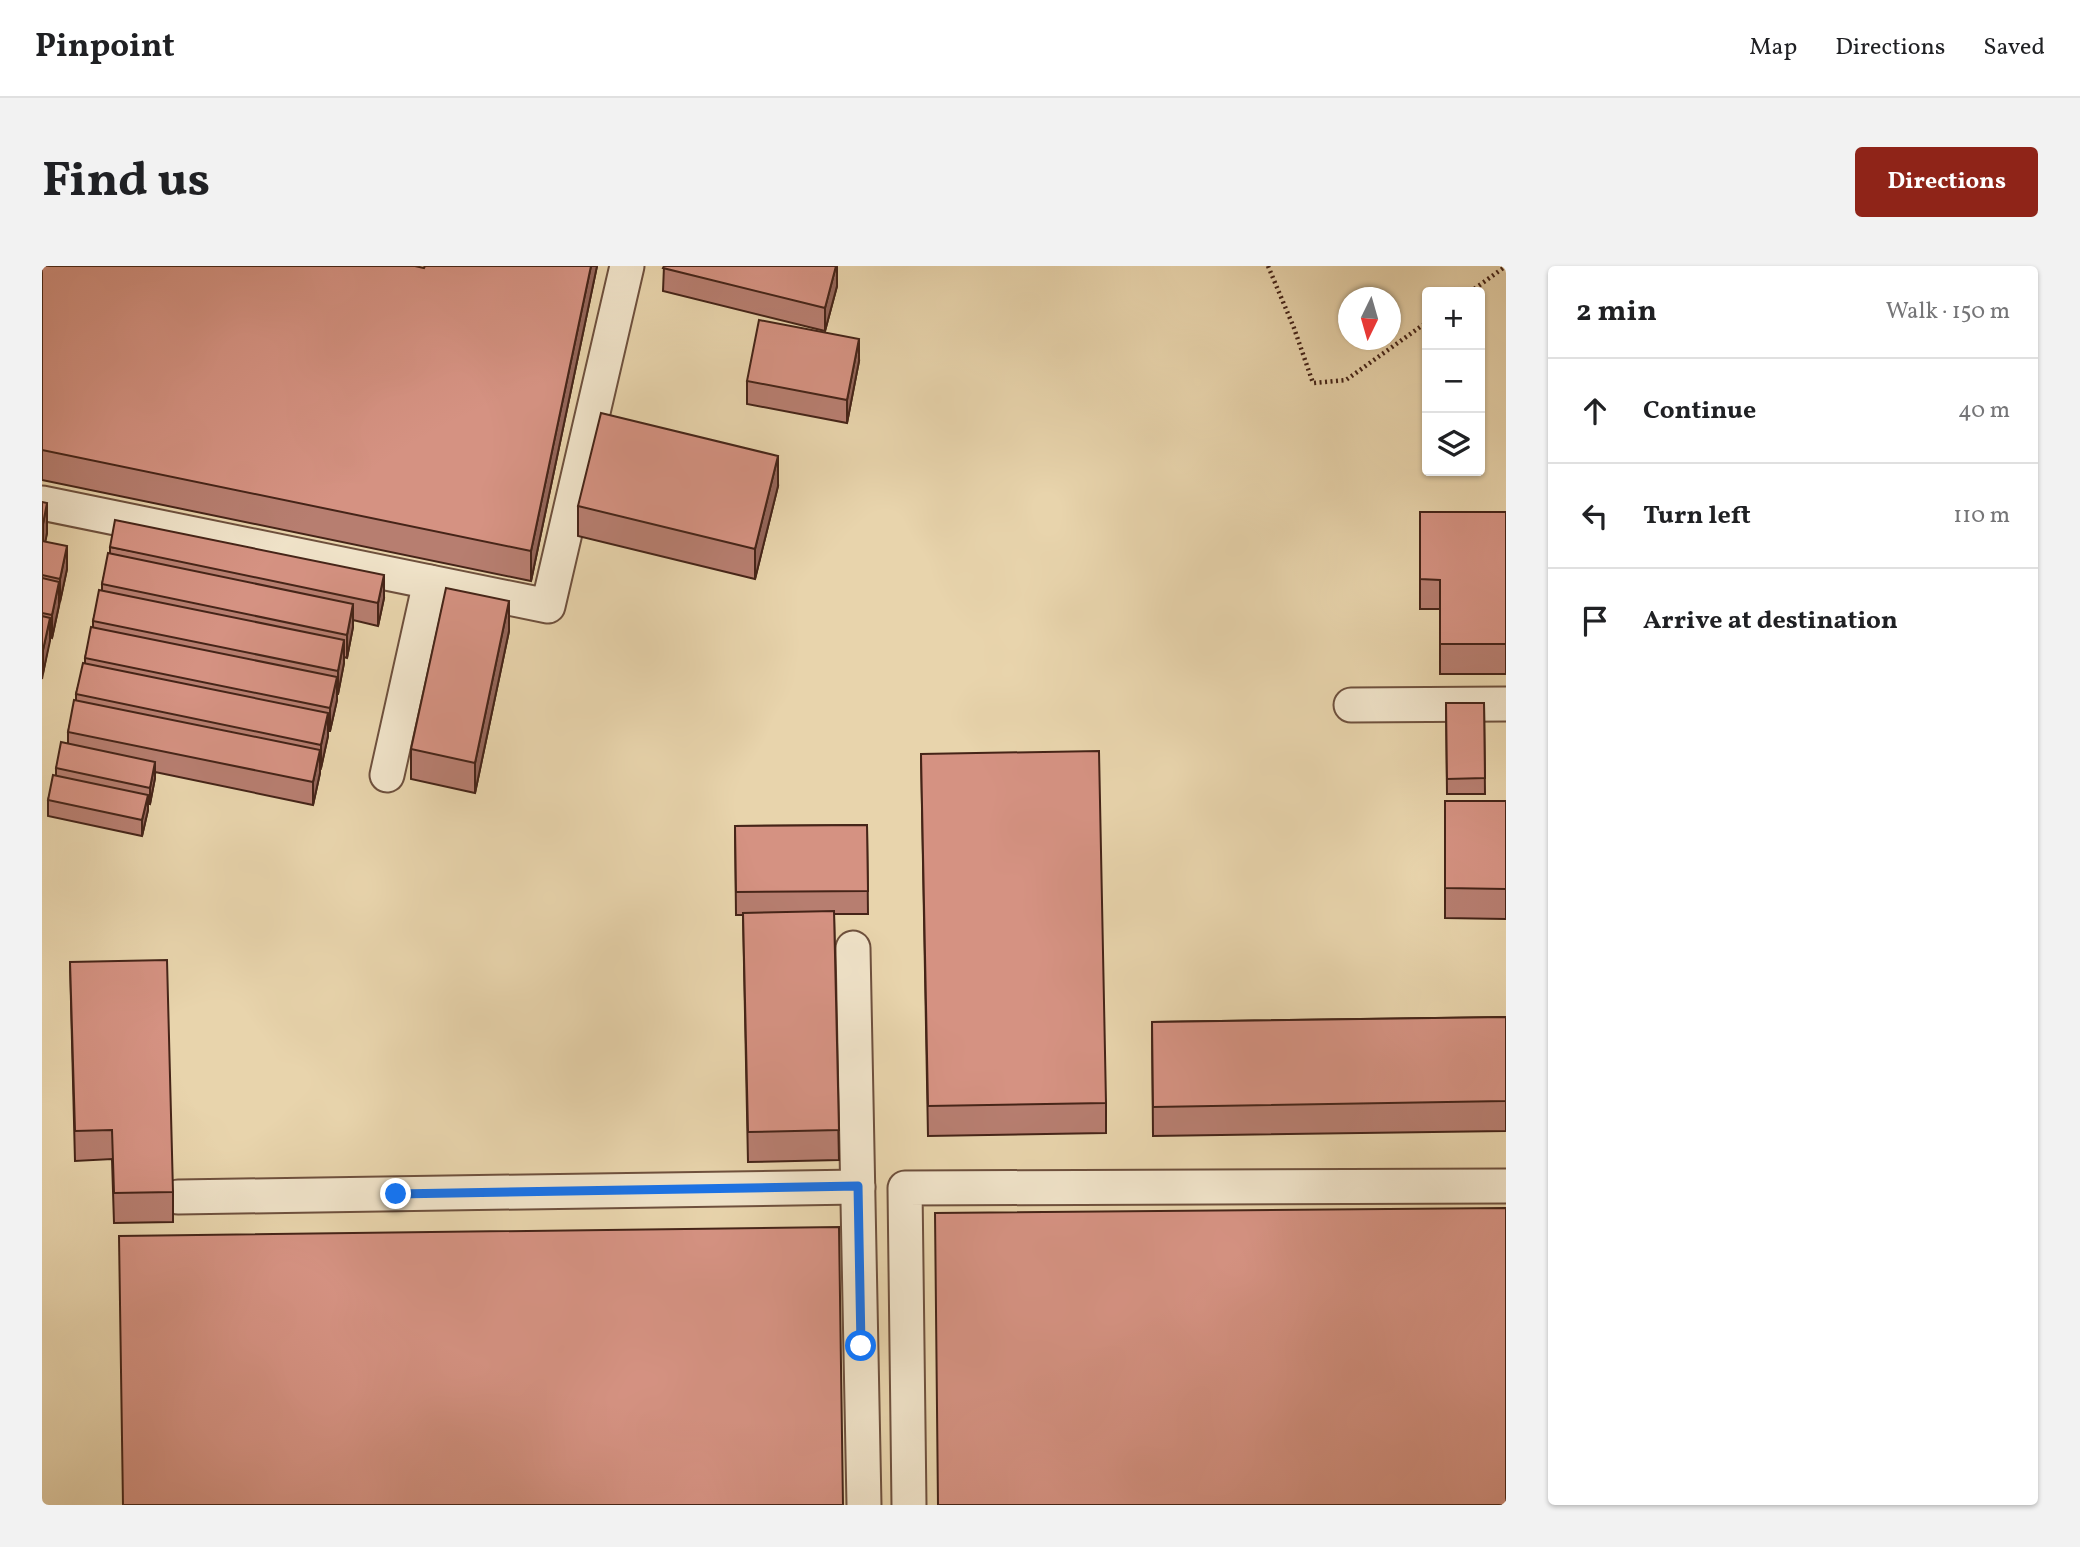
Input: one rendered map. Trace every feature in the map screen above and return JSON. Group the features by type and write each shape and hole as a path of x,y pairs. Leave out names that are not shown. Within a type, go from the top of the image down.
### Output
{"street":[{"path":"42,503 548,606 626,266"},
{"path":"387,775 430,582"},
{"path":"1351,705 1506,704"},
{"path":"853,948 864,1505"},
{"path":"178,1197 858,1186"},
{"path":"909,1505 905,1188 1506,1186"}],"path":[{"path":"1268,266 1313,383 1346,380 1422,326"},
{"path":"1476,287 1506,266"}],"building":[{"path":"42,266 591,266 531,551 42,450"},
{"path":"836,266 825,308 663,268"},
{"path":"759,320 859,339 847,400 747,381"},
{"path":"601,413 778,456 755,549 578,506"},
{"path":"42,502 47,503 43,524 42,524"},
{"path":"1420,512 1506,512 1506,644 1440,644 1440,580 1420,579"},
{"path":"115,520 384,575 378,603 110,547"},
{"path":"42,541 67,546 60,579 42,575"},
{"path":"108,553 353,604 347,635 102,584"},
{"path":"42,578 59,582 52,615 42,613"},
{"path":"446,588 509,601 475,763 411,749"},
{"path":"99,590 344,640 338,671 93,621"},
{"path":"42,616 50,618 43,650 42,650"},
{"path":"91,627 337,677 330,708 85,658"},
{"path":"83,663 328,713 321,745 76,694"},
{"path":"74,700 320,750 313,782 68,732"},
{"path":"1446,703 1484,703 1485,778 1447,779"},
{"path":"61,742 155,762 150,788 56,768"},
{"path":"1099,751 1106,1103 928,1106 921,754"},
{"path":"53,775 148,795 142,820 48,800"},
{"path":"1445,801 1506,801 1506,889 1445,888"},
{"path":"867,825 868,891 736,892 735,826"},
{"path":"834,911 839,1130 748,1132 743,913"},
{"path":"167,960 173,1192 114,1193 112,1130 75,1131 70,962"},
{"path":"1506,1017 1506,1101 1153,1107 1152,1022"},
{"path":"1506,1208 1506,1505 938,1505 935,1213"},
{"path":"839,1227 843,1505 123,1505 119,1236"}],"route":[{"path":"396,1194 858,1186 861,1346"}]}
